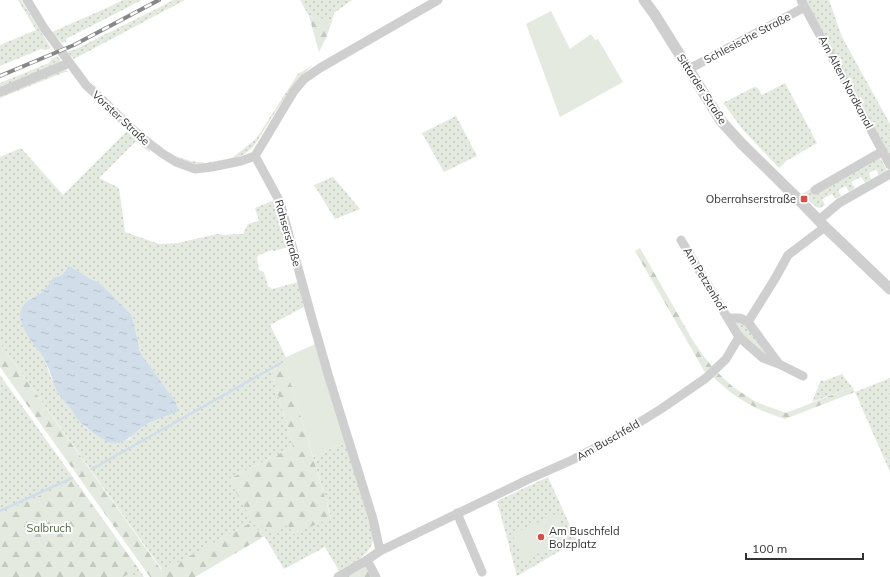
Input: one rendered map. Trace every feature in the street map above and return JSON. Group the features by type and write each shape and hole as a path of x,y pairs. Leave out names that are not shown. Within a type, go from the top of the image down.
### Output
{"street":[{"name":"Vorster Straße","path":"27,0 44,28 86,85 157,150 176,162 195,168 212,167 241,161 255,156"},
{"path":"255,156 294,91 304,79 320,68 438,0"},
{"name":"Sittarder Straße","path":"644,0 722,121 741,143 890,289"},
{"name":"Schlesische Straße","path":"689,69 803,3"},
{"name":"Am Alten Nordkanal","path":"803,3 890,165"},
{"path":"0,92 69,63"},
{"path":"815,190 883,151"},
{"name":"Rahserstraße","path":"255,156 280,202 311,315 373,519 380,551"},
{"path":"748,322 788,255 822,224 839,203 890,174"},
{"name":"Am Petzenhof","path":"681,240 739,337 763,358 803,376"},
{"name":"Am Petzenhof","path":"728,318 740,318 748,322 779,364"},
{"name":"Am Buschfeld","path":"338,577 380,551 529,479 572,460 614,438 661,409 706,378 726,359 739,337"},
{"path":"457,514 482,572"},
{"path":"367,560 376,577"}],"green space":[{"path":"18,0 21,0 51,48 46,50 41,49 0,66 0,45 36,30"},
{"path":"123,0 142,0 66,39 66,42 62,43 52,32 109,7"},
{"path":"173,0 185,0 74,59 67,52 74,50"},
{"path":"300,0 352,0 334,13 332,21 309,16"},
{"path":"806,0 829,0 842,37 890,124 890,156"},
{"path":"551,11 570,49 591,34 595,40 598,39 623,82 560,117 526,24"},
{"path":"309,16 332,21 319,52"},
{"path":"57,56 62,62 0,88 0,83 49,63 51,59"},
{"path":"313,65 289,92 252,148 235,158 201,165 185,162 172,155 158,146 135,126 166,151 178,157 205,163 232,158 256,139 298,74"},
{"path":"65,68 68,72 0,98 0,94"},
{"path":"91,82 132,123 119,111 98,91"},
{"path":"785,83 817,143 786,161 779,168 744,131 723,103 754,87 758,88 762,95"},
{"path":"456,116 477,156 444,172 422,133"},
{"path":"127,131 150,150 149,152 136,141 99,178 119,188 125,232 159,244 178,243 217,234 243,234 248,224 259,221 255,208 274,200 289,247 274,251 272,250 259,255 257,257 259,270 264,272 268,286 272,289 298,282 304,307 270,325 286,357 282,359 285,363 271,371 293,447 229,479 289,525 293,534 331,517 313,457 345,442 371,527 373,540 365,555 339,571 325,547 284,569 265,537 250,523 163,571 0,343 0,157 21,148 63,195","holes":["68,265 100,283 131,314 140,352 175,401 160,418 146,425 128,440 104,440 86,428 79,421 51,378 45,361 22,323 28,301 48,287 53,278 64,273"]},
{"path":"880,158 887,170 879,175 876,169 869,173 871,179 865,183 861,177 851,182 855,188 849,192 846,186 838,190 841,196 835,199 832,194 822,199 825,205 820,208 816,207 802,194 812,188"},
{"path":"333,177 360,209 335,219 314,185"},
{"path":"640,248 692,339 713,368 706,374 635,251"},
{"path":"743,321 767,353 764,356 743,337 736,325 736,322"},
{"path":"0,343 162,571 250,523 265,536 195,577 150,577 0,367"},
{"path":"315,344 345,442 313,457 286,367 282,359"},
{"path":"285,363 331,518 293,534 288,525 271,533 251,519 229,479 293,447 271,371"},
{"path":"717,372 733,387 756,402 786,413 852,387 855,392 785,419 752,406 738,397 712,376"},
{"path":"842,374 852,387 812,402 821,380 824,381"},
{"name":"Salbruch","path":"0,375 144,577 0,577"},
{"path":"890,378 890,472 855,392"},
{"path":"548,477 577,541 517,576 497,501"},
{"name":"Salbruch","path":"74,480 138,568 123,577 0,577 0,514"},
{"name":"Am Buschfeld Bolzplatz","path":"557,514 569,540 524,560 512,534"},
{"path":"365,566 371,577 346,577"}],"water":[{"path":"68,265 100,283 131,314 140,352 175,401 178,409 177,412 146,425 122,442 112,443 104,440 82,424 57,392 42,355 28,337 22,323 20,316 24,305 43,291 53,278 62,274"}],"waterway":[{"path":"92,469 281,363"},
{"path":"0,511 72,478"}],"railway":[{"path":"0,76 74,45 159,0"}],"place":[{"name":"Oberrahserstraße","path":"804,199"},
{"name":"Am Buschfeld Bolzplatz","path":"541,537"}]}
